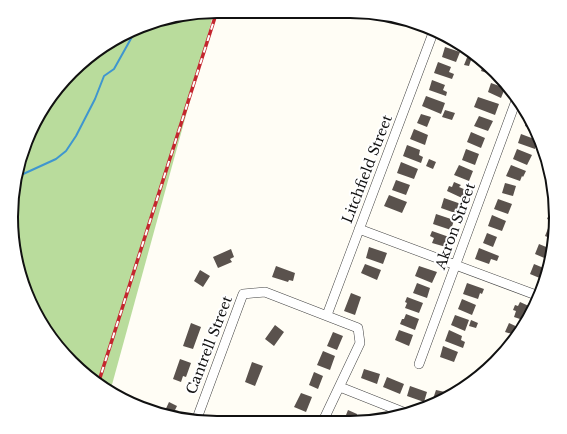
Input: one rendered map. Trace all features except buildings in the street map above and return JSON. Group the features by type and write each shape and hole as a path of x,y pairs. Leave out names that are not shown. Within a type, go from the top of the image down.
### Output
{"street":[{"name":"Litchfield Street","path":"327,315 432,36"},
{"name":"Akron Street","path":"419,364 514,105"},
{"path":"359,229 533,294"},
{"name":"Cantrell Street","path":"198,415 244,294 265,292 327,315"},
{"path":"326,416 360,343 358,328 327,315"},
{"path":"340,387 398,410"}],"green space":[{"path":"204,18 212,18 112,386 86,367 67,348 52,328 33,293 25,269 18,230 18,204 25,165 33,141 45,117 59,96 76,76 106,52 141,33 165,25"}],"waterway":[{"path":"23,174 56,159 66,151 76,136 95,99 104,76 114,69 131,38"}],"railway":[{"path":"100,378 215,18"}]}
